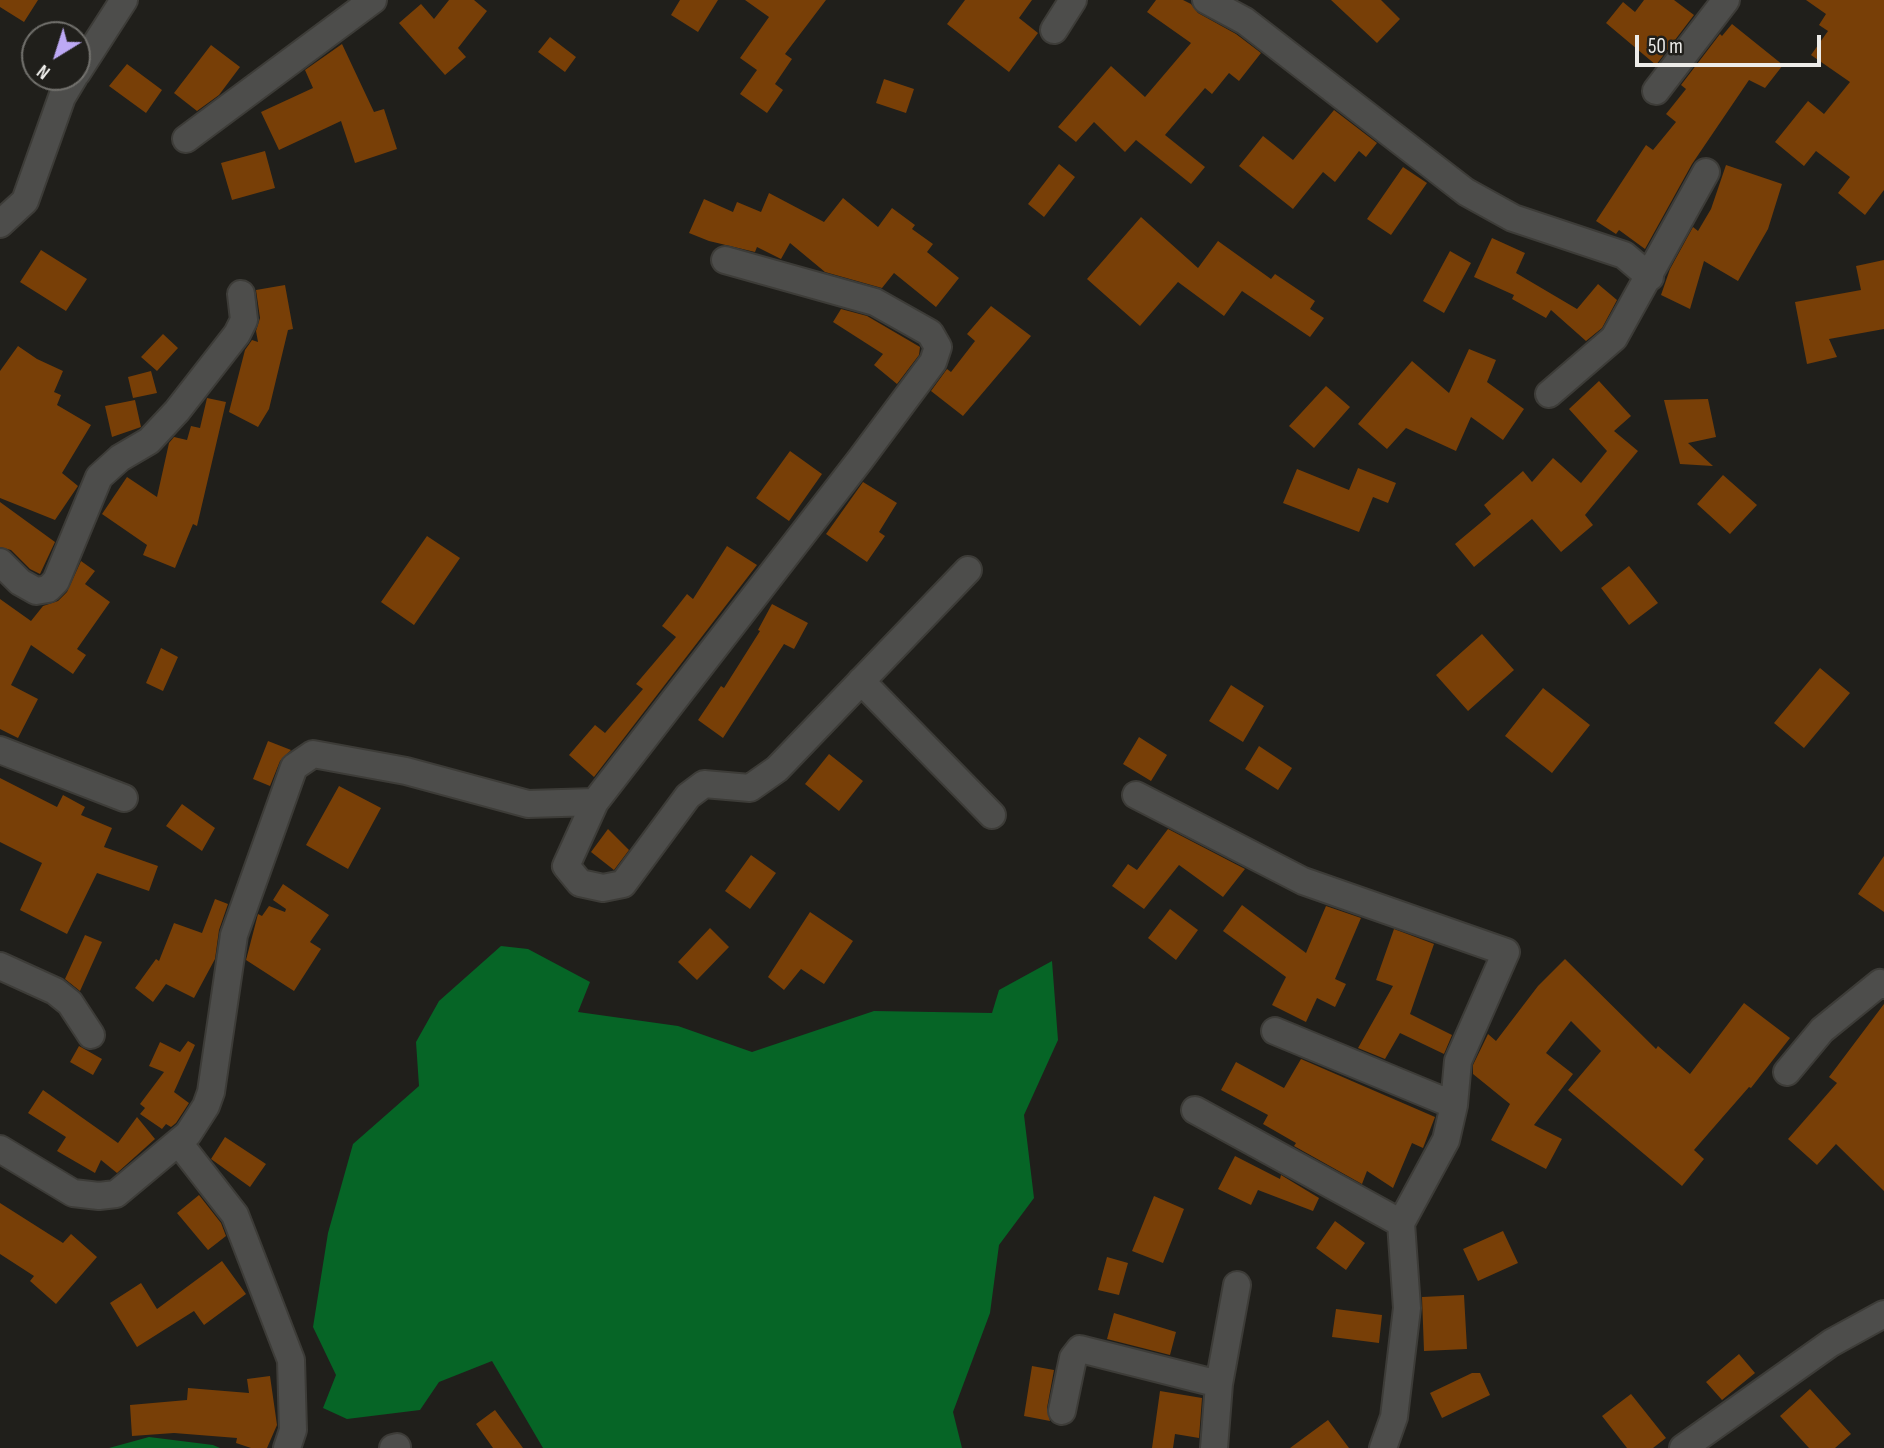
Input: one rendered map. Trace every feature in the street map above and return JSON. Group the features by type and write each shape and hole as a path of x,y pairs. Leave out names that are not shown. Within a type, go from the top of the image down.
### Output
{"street":[{"path":"91,52 124,0"},
{"path":"186,139 373,0"},
{"path":"1054,30 1073,0"},
{"path":"1206,0 1245,22 1466,192 1513,218 1624,255 1650,277"},
{"path":"1656,91 1726,0"},
{"path":"0,224 25,201 66,91"},
{"path":"1549,394 1614,338 1706,172"},
{"path":"725,260 875,302 930,333 938,347 933,362 869,449 595,802 566,866 580,883 603,888 623,884 688,796 704,784 750,788 777,769 968,570"},
{"path":"0,562 20,582 36,592 48,589 56,581 99,477 120,458 149,441 177,411 237,334 244,320 241,294"},
{"path":"861,681 992,815"},
{"path":"0,750 124,798"},
{"path":"0,1151 73,1193 99,1196 116,1194 179,1143 199,1121 206,1106 227,999 227,969 234,935 294,767 313,754 405,771 528,804 595,802"},
{"path":"1136,794 1303,881 1506,952 1458,1061 1454,1105 1441,1151 1401,1223 1406,1307 1394,1417 1383,1448"},
{"path":"0,966 62,997 81,1017 91,1035"},
{"path":"1787,1072 1822,1030 1881,983 1884,985"},
{"path":"1275,1031 1454,1105"},
{"path":"1195,1110 1401,1223"},
{"path":"179,1143 235,1215 291,1360 293,1430 287,1448"},
{"path":"1214,1448 1219,1384 1237,1285"},
{"path":"1683,1448 1831,1343 1884,1314"},
{"path":"1062,1410 1073,1358 1080,1349 1219,1384"}],"shaded area":[{"path":"501,946 528,949 590,982 578,1012 678,1026 752,1052 874,1011 992,1013 999,990 1052,961 1058,1040 1024,1115 1034,1198 999,1245 990,1313 953,1412 962,1448 543,1448 492,1361 439,1382 420,1410 347,1419 323,1408 336,1375 313,1327 328,1233 353,1144 419,1086 416,1042 439,1001"},
{"path":"149,1437 213,1445 220,1448 109,1448"}],"building":[{"path":"0,0 38,0 25,21 0,7"},
{"path":"449,0 474,0 487,11 458,48 466,57 445,75 399,23 421,4 434,19"},
{"path":"680,0 718,0 698,32 671,15"},
{"path":"745,0 826,0 785,54 792,59 775,84 783,90 767,113 740,94 757,70 740,58 769,17"},
{"path":"965,0 1032,0 1019,18 1038,33 1009,72 947,24"},
{"path":"1156,0 1183,0 1191,4 1198,13 1236,34 1261,53 1239,81 1229,73 1212,94 1205,88 1165,135 1205,167 1191,184 1136,140 1125,152 1094,122 1076,142 1058,127 1111,66 1145,97 1191,43 1147,12"},
{"path":"1331,0 1381,0 1400,19 1377,43"},
{"path":"1644,0 1674,0 1694,15 1656,65 1606,23 1623,2 1635,12"},
{"path":"1806,0 1884,0 1884,190 1865,215 1838,193 1850,177 1816,151 1804,166 1775,142 1808,101 1824,114 1850,82 1811,55 1828,31 1819,25 1826,14"},
{"path":"1732,24 1783,65 1765,88 1749,80 1692,164 1645,249 1619,230 1616,234 1596,221 1646,145 1653,150 1676,122 1666,114 1686,89 1681,85 1720,34 1722,36"},
{"path":"550,37 576,57 565,72 538,52"},
{"path":"342,44 374,112 384,109 397,149 355,163 341,121 279,150 261,112 313,88 305,70"},
{"path":"211,45 240,67 219,95 197,111 174,93"},
{"path":"127,64 162,90 146,113 109,86"},
{"path":"884,79 914,89 906,113 876,103"},
{"path":"1334,110 1377,143 1366,157 1359,151 1335,182 1323,172 1293,209 1239,166 1263,136 1293,160"},
{"path":"265,151 275,188 232,200 221,163"},
{"path":"1059,164 1075,177 1044,217 1028,204"},
{"path":"1726,165 1782,184 1768,229 1738,281 1704,261 1690,309 1661,295 1670,269 1693,227 1698,231 1711,209"},
{"path":"1403,167 1427,183 1391,235 1367,219"},
{"path":"769,193 824,222 843,198 878,227 892,208 915,225 912,229 933,244 927,252 959,278 936,307 894,273 882,288 825,272 790,243 781,259 757,247 755,252 709,241 689,233 704,199 733,212 737,202 761,212"},
{"path":"1141,217 1198,268 1218,241 1271,279 1275,274 1315,301 1310,309 1324,318 1310,337 1242,291 1224,316 1178,282 1140,326 1087,279"},
{"path":"1492,238 1525,253 1516,273 1577,309 1598,284 1617,300 1602,328 1586,341 1551,310 1546,318 1512,299 1514,295 1474,277"},
{"path":"41,250 87,279 66,311 20,282"},
{"path":"1450,251 1471,263 1444,313 1423,301"},
{"path":"1884,260 1884,329 1829,339 1837,357 1807,364 1795,302 1861,290 1856,266"},
{"path":"285,285 293,329 288,330 269,409 258,427 229,412 245,350 252,340 258,342 256,331 260,318 256,290"},
{"path":"991,306 1031,336 963,416 931,391 947,369 951,372 975,341 967,334"},
{"path":"841,309 867,316 920,347 919,355 897,384 874,365 883,354 833,322"},
{"path":"163,334 178,348 157,371 141,357"},
{"path":"18,346 37,359 63,371 54,392 61,395 57,405 91,425 62,473 78,486 55,520 0,498 0,371"},
{"path":"1469,349 1496,360 1487,382 1524,409 1503,440 1471,417 1456,451 1406,428 1387,449 1358,424 1412,361 1449,393"},
{"path":"151,371 157,393 133,398 128,377"},
{"path":"1599,381 1631,416 1614,431 1638,451 1585,515 1593,525 1561,552 1532,519 1474,567 1455,544 1491,514 1484,505 1523,471 1532,482 1553,458 1581,483 1607,451 1569,409"},
{"path":"1326,386 1350,407 1314,448 1289,426"},
{"path":"207,398 226,402 197,526 193,524 175,568 143,555 147,545 102,514 127,477 157,497 169,443 174,437 187,440 191,426 200,428"},
{"path":"1708,399 1716,437 1688,443 1713,466 1680,464 1664,400"},
{"path":"135,400 141,427 112,437 105,406"},
{"path":"790,451 822,474 789,521 756,498"},
{"path":"1358,468 1396,483 1388,503 1373,497 1359,532 1283,503 1297,469 1349,490"},
{"path":"1723,475 1757,505 1730,534 1697,504"},
{"path":"863,482 897,503 879,532 885,536 867,562 826,534"},
{"path":"0,502 55,542 40,574 30,569 11,550 0,547"},
{"path":"427,536 460,558 414,625 381,602"},
{"path":"727,546 757,565 594,777 569,755 595,725 605,733 643,689 636,684 676,637 662,626 687,594 693,599"},
{"path":"81,561 95,571 85,584 110,602 77,649 86,655 73,674 31,645 11,685 38,699 18,738 0,729 0,599 31,621 43,606 58,601 67,592"},
{"path":"1629,566 1658,603 1629,625 1601,588"},
{"path":"772,604 808,623 794,649 784,644 723,738 698,720 721,686 724,688 760,631 758,630"},
{"path":"1482,634 1514,670 1468,711 1436,675"},
{"path":"161,648 178,657 163,691 146,683"},
{"path":"1820,668 1850,693 1804,748 1774,723"},
{"path":"1231,685 1264,706 1243,742 1209,721"},
{"path":"1543,688 1590,725 1552,773 1505,736"},
{"path":"1139,737 1167,755 1151,781 1123,764"},
{"path":"268,741 291,750 280,761 270,786 253,779"},
{"path":"1259,746 1292,768 1278,790 1245,769"},
{"path":"829,754 863,781 839,811 805,784"},
{"path":"0,778 57,807 63,795 85,807 81,815 112,828 104,847 158,866 149,891 97,873 67,934 20,910 42,863 0,842"},
{"path":"339,786 381,808 348,869 306,845"},
{"path":"182,804 215,828 202,851 166,826"},
{"path":"608,829 629,850 614,870 591,852"},
{"path":"1168,829 1245,869 1223,897 1179,865 1144,909 1112,886 1128,864 1137,870"},
{"path":"751,855 776,873 750,909 725,891"},
{"path":"1884,856 1884,912 1858,894"},
{"path":"283,884 329,915 310,942 321,949 294,991 246,960 258,914 262,916 269,906 285,912 286,909 273,900"},
{"path":"215,899 228,904 219,930 215,959 194,998 166,984 153,1002 135,988 156,959 159,961 174,923 202,933"},
{"path":"1242,905 1306,953 1326,906 1361,918 1335,979 1346,984 1335,1007 1317,998 1306,1022 1272,1005 1286,977 1223,931"},
{"path":"1170,909 1198,930 1176,960 1148,938"},
{"path":"810,912 853,941 824,984 801,969 784,990 768,977"},
{"path":"710,928 729,947 697,980 678,962"},
{"path":"1394,929 1434,944 1410,1014 1452,1035 1444,1054 1400,1033 1385,1059 1358,1048 1393,986 1376,980"},
{"path":"85,935 102,942 80,991 65,979"},
{"path":"1565,959 1656,1049 1658,1046 1690,1074 1744,1003 1790,1038 1751,1088 1749,1087 1694,1150 1704,1159 1682,1186 1568,1090 1601,1051 1571,1021 1546,1053 1573,1074 1534,1125 1562,1139 1546,1169 1491,1140 1510,1104 1473,1074 1473,1065 1488,1034 1496,1041 1538,986"},
{"path":"1884,1004 1884,1191 1836,1144 1817,1165 1788,1139 1837,1083 1829,1077"},
{"path":"188,1041 195,1045 174,1092 189,1103 176,1123 171,1127 166,1124 162,1129 140,1114 145,1108 140,1104 164,1072 149,1066 160,1042 180,1052"},
{"path":"79,1046 102,1059 93,1075 70,1062"},
{"path":"1301,1059 1435,1117 1423,1148 1412,1143 1393,1188 1367,1171 1362,1184 1294,1146 1296,1143 1263,1124 1268,1115 1221,1090 1236,1062 1284,1088"},
{"path":"43,1090 118,1143 137,1117 155,1139 117,1173 101,1160 95,1173 57,1151 66,1137 28,1113"},
{"path":"225,1137 266,1164 250,1187 211,1159"},
{"path":"1235,1156 1280,1179 1281,1175 1319,1198 1313,1211 1258,1190 1251,1205 1218,1189"},
{"path":"199,1195 221,1223 226,1236 208,1250 177,1213"},
{"path":"1154,1196 1184,1209 1163,1263 1132,1251"},
{"path":"0,1203 63,1243 71,1234 97,1257 56,1304 30,1281 34,1276 0,1254"},
{"path":"1335,1221 1365,1243 1346,1270 1316,1248"},
{"path":"1503,1231 1518,1263 1478,1281 1463,1249"},
{"path":"1107,1257 1128,1263 1119,1295 1098,1290"},
{"path":"222,1261 246,1294 204,1325 194,1311 137,1347 110,1303 141,1283 157,1309"},
{"path":"1464,1295 1467,1349 1424,1351 1422,1297"},
{"path":"1336,1309 1382,1315 1379,1343 1332,1337"},
{"path":"1114,1313 1176,1332 1170,1355 1107,1339"},
{"path":"1739,1354 1755,1373 1722,1400 1706,1382"},
{"path":"1032,1366 1054,1370 1047,1408 1050,1421 1024,1416"},
{"path":"1472,1373 1480,1373 1490,1395 1442,1418 1430,1393"},
{"path":"270,1376 277,1425 267,1448 251,1448 236,1443 237,1438 174,1433 132,1436 130,1405 187,1400 188,1388 249,1393 247,1379"},
{"path":"1810,1389 1851,1434 1835,1448 1809,1448 1780,1416"},
{"path":"1160,1391 1202,1398 1199,1438 1175,1434 1173,1448 1152,1448"},
{"path":"1631,1394 1666,1438 1653,1448 1627,1448 1602,1416"},
{"path":"495,1410 523,1448 493,1448 476,1424"},
{"path":"1328,1420 1349,1448 1290,1448"}]}
